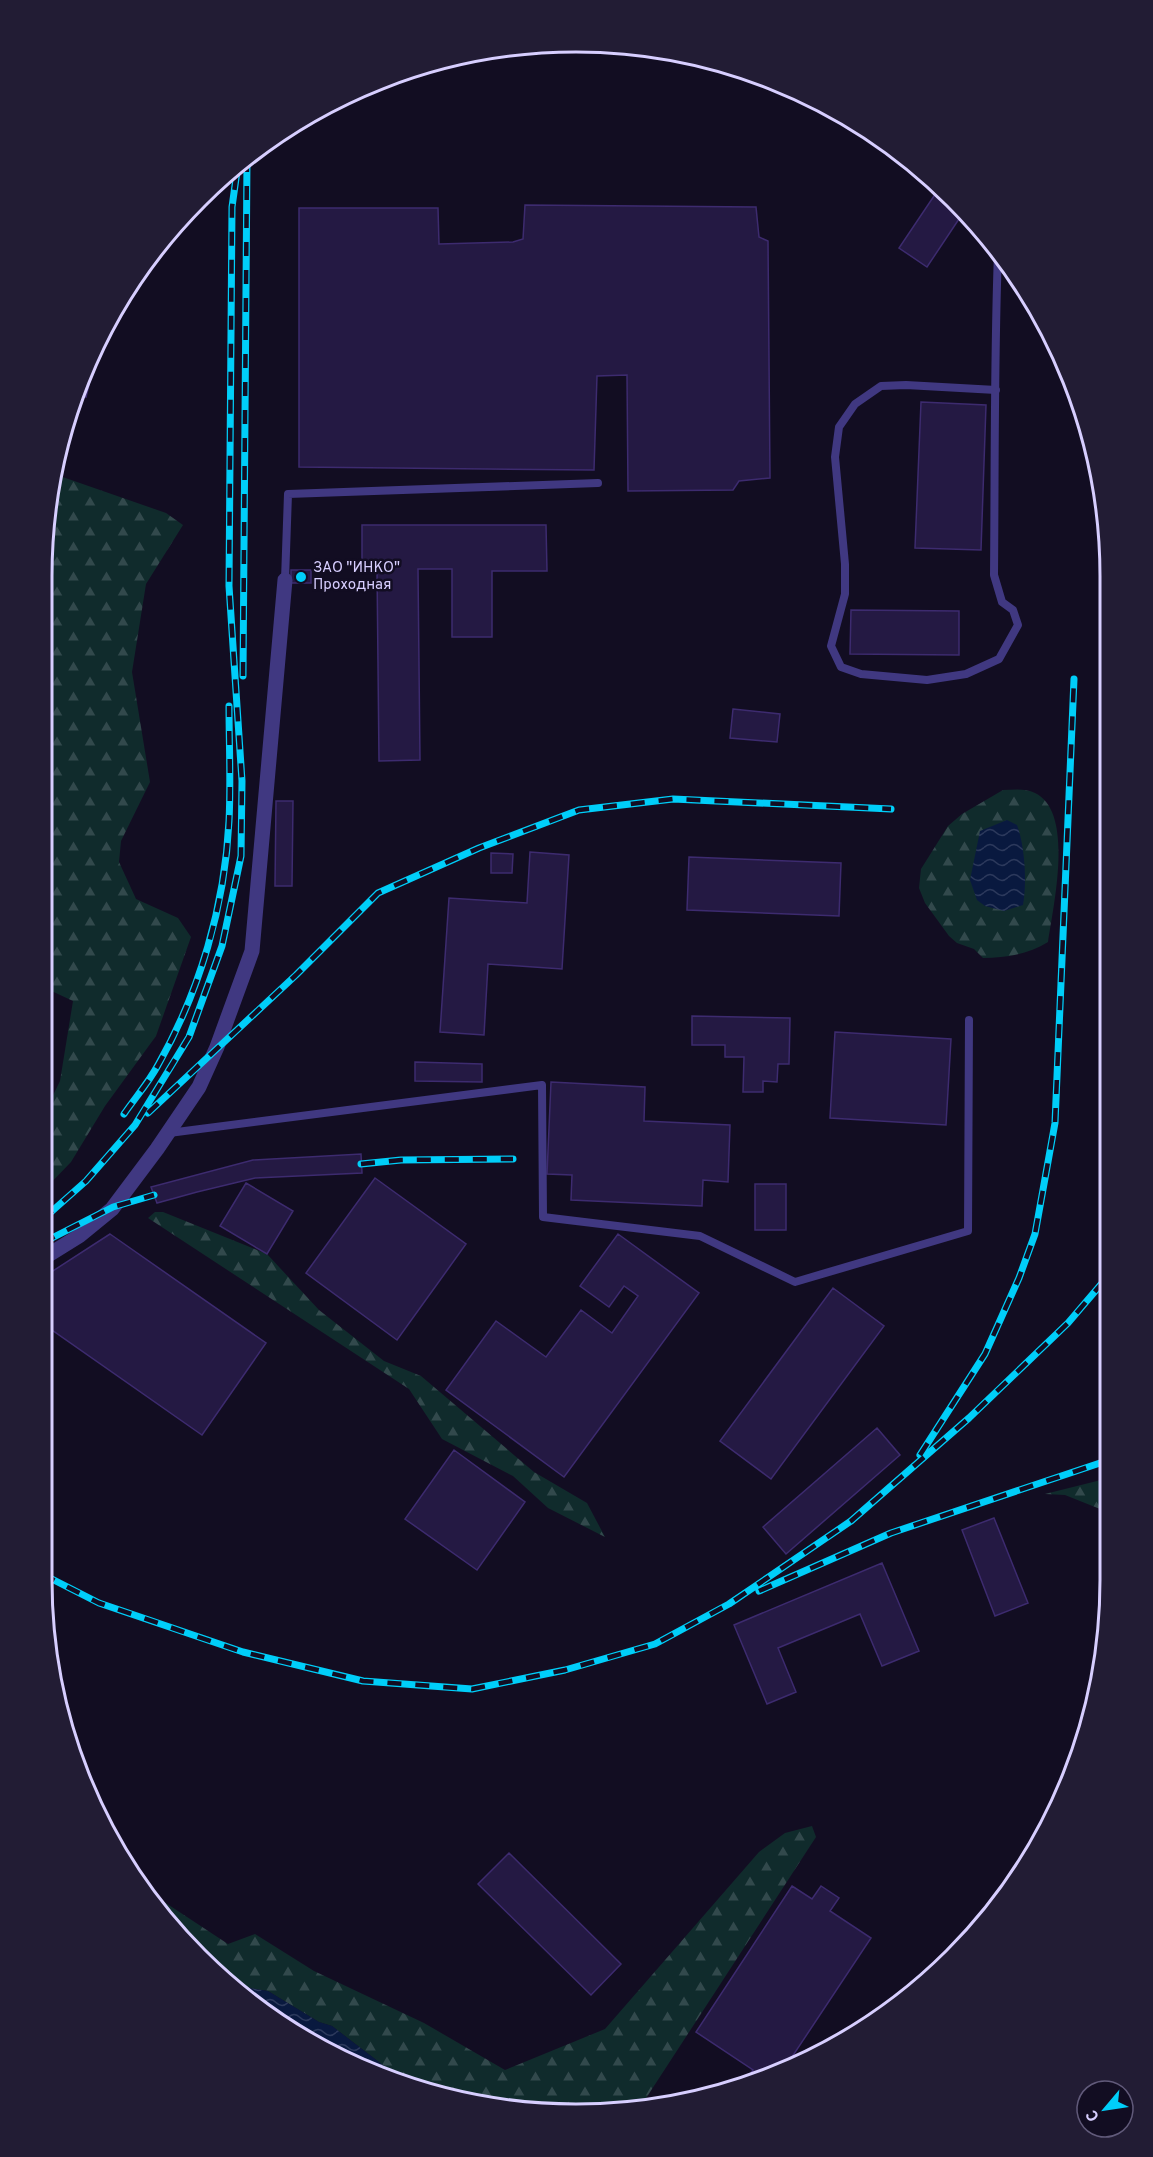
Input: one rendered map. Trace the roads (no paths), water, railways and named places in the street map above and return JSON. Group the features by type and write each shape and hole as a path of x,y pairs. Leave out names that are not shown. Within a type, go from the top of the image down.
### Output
{"street":[{"path":"52,1253 79,1236 112,1209 199,1087 217,1047 252,951 285,580"}],"lane":[{"path":"996,390 906,385 881,386 855,404 839,427 835,457 845,564 845,594 831,646 841,667 861,674 927,680 966,674 999,659 1018,625 1012,610 1002,602 994,575 998,266"},
{"path":"285,580 288,494 598,483"},
{"path":"168,1133 542,1085 543,1217 700,1236 795,1282 968,1231 969,1020"}],"water":[{"path":"1007,820 1017,825 1020,834 1025,886 1023,905 1004,911 985,906 977,900 970,880 980,831"},
{"path":"248,1988 268,1991 319,2022 332,2026 389,2070 314,2034 285,2016"}],"railway":[{"path":"243,676 247,170"},
{"path":"52,1211 86,1181 135,1125 189,1037 222,946 241,856 242,781 229,586 232,207 236,179"},
{"path":"920,1455 985,1354 1019,1278 1035,1234 1055,1123 1074,679"},
{"path":"124,1114 146,1084 173,1037 198,977 216,916 227,853 229,821 229,706"},
{"path":"148,1113 296,975 378,893 479,848 579,810 673,799 891,809"},
{"path":"361,1164 401,1160 513,1159"},
{"path":"52,1238 113,1207 154,1195"},
{"path":"52,1579 99,1603 243,1652 363,1681 472,1689 565,1670 655,1644 729,1604 851,1521 969,1418 1068,1323 1100,1286"},
{"path":"759,1591 891,1533 1100,1463"}],"place":[{"name":"ЗАО \"ИНКО\" Проходная","path":"301,577"}]}
